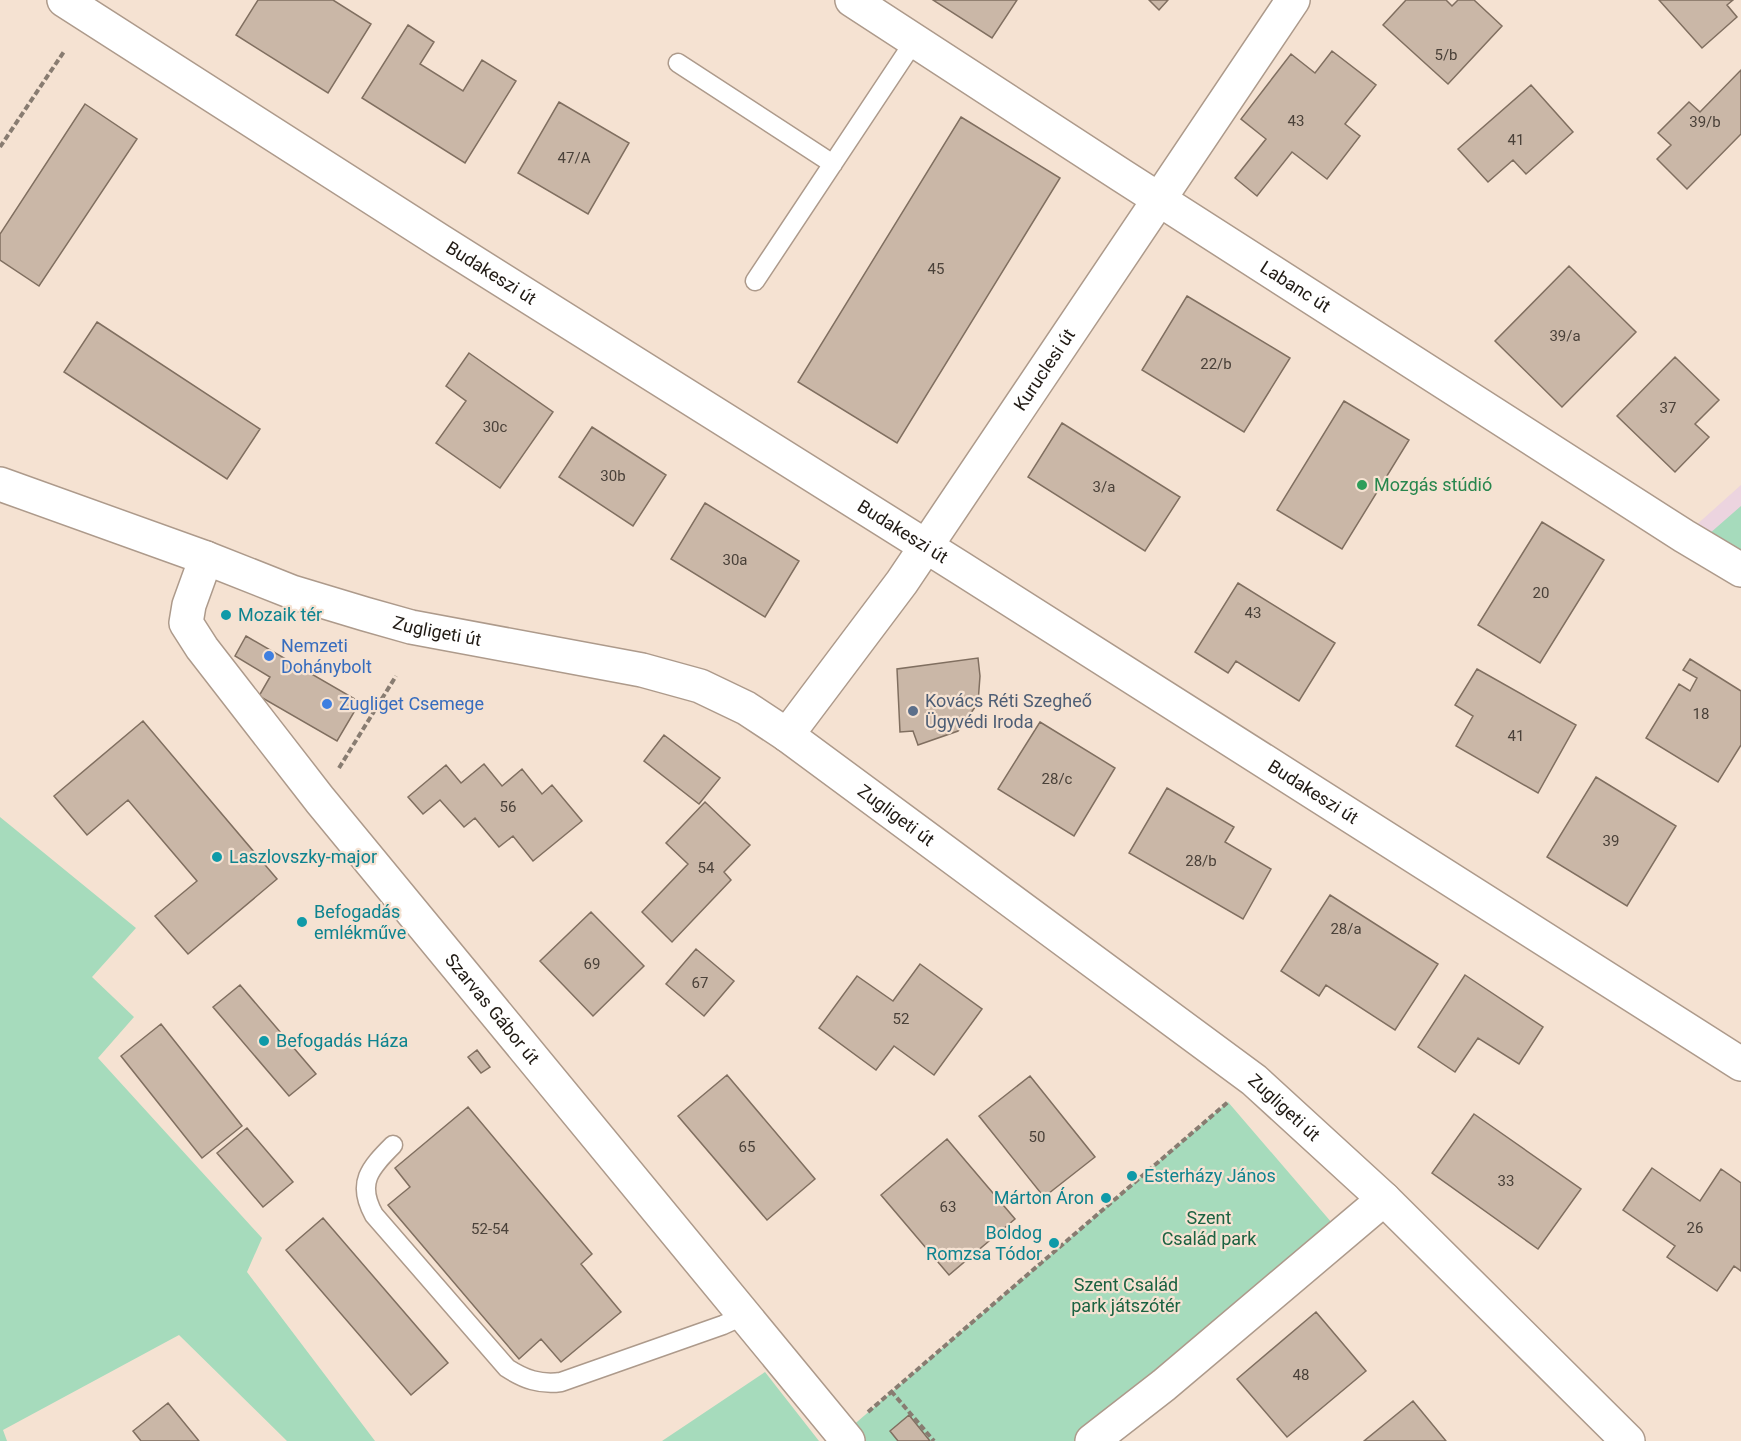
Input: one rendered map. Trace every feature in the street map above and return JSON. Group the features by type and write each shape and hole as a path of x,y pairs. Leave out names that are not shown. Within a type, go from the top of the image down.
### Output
{"street":[{"name":"Budakeszi út","path":"64,0 440,241 1741,1064"},
{"name":"Kuruclesi út","path":"787,735 902,582 1293,0"},
{"name":"Labanc út","path":"861,6 1159,200 1684,536 1741,570"},
{"name":"Zugligeti út","path":"0,484 206,558 292,592 411,627 642,670 700,686 746,708 787,735 1254,1080 1384,1199 1628,1441"},
{"name":"Szarvas Gábor út","path":"206,558 189,605 186,623 202,648 320,800 846,1437"},
{"path":"1092,1441 1164,1385 1384,1199"}],"lane":[{"path":"755,281 915,40"},
{"path":"678,63 833,164"},
{"path":"393,1144 378,1160 366,1184 365,1194 370,1209 507,1368 518,1376 548,1384 561,1382 723,1326 745,1315"}],"path":[{"path":"0,147 65,50"},
{"path":"320,800 396,676"},
{"path":"846,1437 891,1391 1254,1080"},
{"path":"891,1391 934,1441"}],"shaded area":[{"path":"1741,485 1741,570 1684,536"}],"green space":[{"path":"1741,506 1741,553 1709,534"},
{"path":"0,817 136,928 92,977 134,1017 98,1058 262,1238 247,1272 375,1441 287,1441 179,1335 3,1430 7,1441 0,1441"},
{"name":"Szent Család park","path":"1228,1102 1338,1230 1083,1441 848,1441 843,1434"},
{"path":"765,1372 819,1441 662,1441"}],"building":[{"path":"258,0 333,0 371,24 328,93 236,35"},
{"path":"933,0 1017,0 992,38"},
{"path":"1149,0 1168,0 1159,10"},
{"path":"1406,0 1446,0 1452,6 1458,0 1474,0 1502,26 1448,84 1383,25"},
{"path":"1659,0 1733,0 1727,5 1737,17 1702,48"},
{"path":"408,25 434,42 420,64 463,91 482,60 516,81 465,163 362,98"},
{"path":"1332,51 1376,85 1345,124 1360,136 1327,179 1292,152 1257,196 1235,178 1266,139 1241,119 1291,54 1315,73"},
{"path":"1741,70 1741,134 1687,189 1657,159 1671,145 1658,133 1689,102 1700,112"},
{"path":"1531,85 1573,132 1526,174 1513,160 1488,182 1458,149"},
{"path":"559,102 629,143 588,214 518,173"},
{"path":"85,104 137,139 39,286 0,260 0,234"},
{"path":"961,117 1060,178 897,443 798,382"},
{"path":"1569,266 1636,332 1562,407 1495,341"},
{"path":"1187,296 1290,358 1244,432 1142,370"},
{"path":"97,322 260,429 227,479 64,372"},
{"path":"469,353 553,412 500,488 436,443 466,401 446,386"},
{"path":"1675,357 1719,400 1695,424 1709,437 1675,472 1617,416"},
{"path":"1344,401 1409,440 1342,549 1277,510"},
{"path":"1062,423 1180,497 1145,551 1028,477"},
{"path":"592,427 666,475 633,526 559,477"},
{"path":"705,503 799,561 765,617 671,559"},
{"path":"1542,522 1604,560 1540,663 1478,625"},
{"path":"1238,583 1335,643 1299,701 1236,661 1228,673 1195,652"},
{"path":"246,636 360,702 337,741 259,696 270,677 235,656"},
{"path":"978,658 980,676 978,703 958,731 918,745 913,731 900,732 897,669"},
{"path":"1690,659 1741,691 1741,745 1718,782 1646,738 1679,684 1690,691 1697,678 1683,670"},
{"path":"1477,669 1576,725 1538,793 1456,746 1473,716 1455,705"},
{"name":"Laszlovszky-major","path":"143,721 277,879 188,954 155,916 197,881 128,800 87,835 54,796"},
{"path":"1040,722 1115,768 1074,836 998,789"},
{"path":"664,735 720,778 699,804 644,761"},
{"path":"484,764 502,786 522,769 542,794 552,785 582,821 533,861 513,836 499,847 475,818 464,827 440,800 423,814 408,797 446,765 461,783"},
{"path":"1596,777 1676,826 1627,906 1547,857"},
{"path":"1167,788 1234,827 1225,842 1271,869 1243,919 1129,853"},
{"path":"705,802 750,845 724,872 731,880 672,942 642,912 688,864 666,843"},
{"path":"1330,895 1438,964 1395,1030 1326,985 1319,996 1281,971"},
{"path":"591,912 644,966 593,1016 540,961"},
{"path":"696,949 734,981 704,1016 666,984"},
{"path":"920,964 982,1009 934,1075 894,1046 876,1070 819,1028 857,976 893,1001"},
{"path":"1465,975 1543,1027 1519,1064 1478,1038 1455,1072 1418,1047"},
{"name":"Befogadás Háza","path":"240,985 316,1074 289,1096 213,1007"},
{"path":"161,1024 242,1126 202,1158 121,1056"},
{"path":"477,1050 490,1067 481,1073 468,1057"},
{"path":"727,1075 815,1179 767,1220 678,1116"},
{"path":"1030,1076 1095,1157 1044,1197 979,1116"},
{"path":"468,1107 592,1254 581,1264 621,1312 561,1362 541,1339 519,1359 388,1205 410,1187 395,1168"},
{"path":"1474,1114 1581,1189 1538,1249 1432,1173"},
{"path":"247,1128 293,1182 263,1207 217,1153"},
{"path":"947,1139 1015,1219 949,1275 881,1195"},
{"path":"1652,1168 1700,1201 1721,1169 1741,1183 1741,1271 1734,1266 1717,1291 1667,1257 1675,1246 1623,1210"},
{"path":"323,1218 448,1363 411,1395 286,1250"},
{"path":"1316,1312 1366,1371 1287,1437 1237,1379"},
{"path":"1413,1401 1446,1441 1364,1441"},
{"path":"168,1403 199,1441 141,1441 133,1431"},
{"path":"909,1415 930,1441 898,1441 890,1431"}],"place":[{"name":"Mozgás stúdió","path":"1362,485"},
{"name":"Mozaik tér","path":"226,615"},
{"name":"Nemzeti Dohánybolt","path":"269,656"},
{"name":"Zugliget Csemege","path":"327,704"},
{"name":"Kovács Réti Szegheő Ügyvédi Iroda","path":"913,711"},
{"name":"Laszlovszky-major","path":"217,857"},
{"name":"Befogadás emlékműve","path":"302,922"},
{"name":"Befogadás Háza","path":"264,1041"},
{"name":"Esterházy János","path":"1132,1176"},
{"name":"Márton Áron","path":"1106,1198"},
{"name":"Boldog Romzsa Tódor","path":"1054,1243"}],"park label":[{"name":"Szent Család park játszótér","path":"1126,1295"}]}
